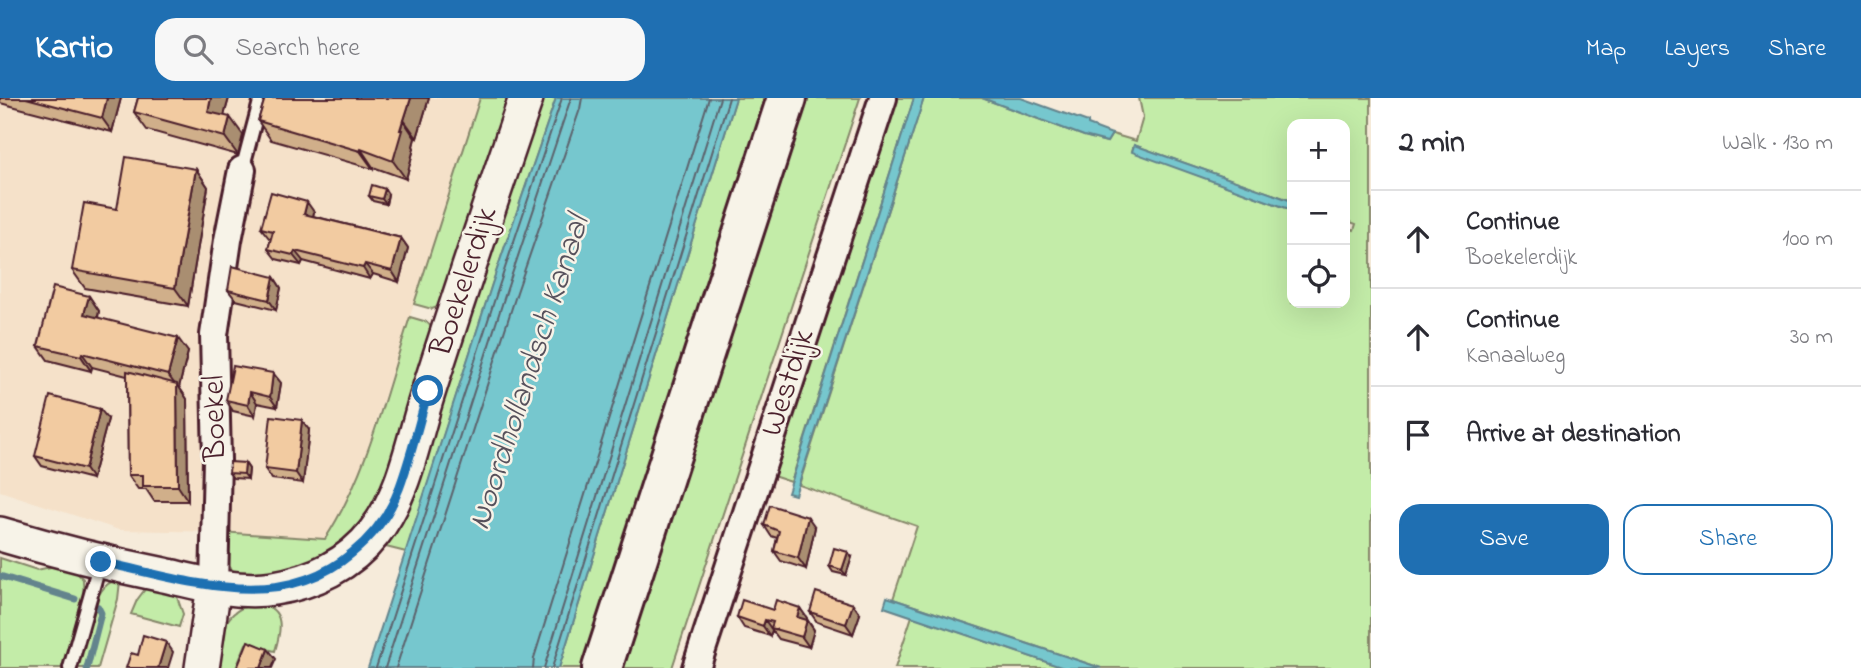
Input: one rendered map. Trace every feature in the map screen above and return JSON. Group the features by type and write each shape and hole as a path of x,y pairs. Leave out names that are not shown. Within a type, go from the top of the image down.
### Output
{"main road":[{"path":"602,668 787,98"}],"street":[{"name":"Boekelerdijk","path":"0,534 101,562 214,586 253,590 315,578 340,564 372,536 399,490 428,391 526,98"},
{"name":"Westdijk","path":"696,668 883,98"},
{"name":"Boekel","path":"202,668 214,586 217,460 214,335 242,170"}],"lane":[{"path":"242,170 261,98"},
{"path":"70,668 101,562"}],"shaded area":[{"path":"0,98 480,98 362,466 343,512 325,539 221,532 119,530 0,491"}],"green space":[{"path":"480,98 511,98 440,306 432,309 414,304"},
{"path":"539,98 556,98 492,284 406,552 382,546"},
{"path":"736,98 771,98 586,668 559,668"},
{"path":"802,98 860,98 672,668 618,668"},
{"path":"894,98 914,98 791,482 770,475"},
{"path":"924,98 982,98 1107,142 1112,134 1136,141 1143,117 1139,98 1371,98 1371,668 1101,668 893,599 917,526 799,485"},
{"path":"410,317 427,322 433,329 387,484 360,526 339,547 287,574 235,573 227,564 221,532 325,539 340,514 364,459"},
{"path":"0,558 37,570 55,566 75,571 83,579 84,602 80,602 64,668 0,668"},
{"path":"114,581 120,581 118,599 98,668 77,668 85,633 99,594"},
{"path":"146,588 177,597 183,614 179,627 131,614"},
{"path":"260,604 278,616 280,629 275,651 246,644 236,668 212,668 221,635 230,617 247,606"},
{"path":"912,616 1064,668 895,668"}],"water":[{"name":"Noordhollandsch Kanaal","path":"556,98 736,98 559,668 368,668 492,284"},
{"path":"914,98 924,98 795,495 788,493"},
{"path":"982,98 1021,98 1088,122 1088,125 1112,134 1107,142 1084,136"},
{"path":"1134,145 1287,199 1287,208 1132,152"},
{"path":"887,597 1101,668 1064,668 884,607"}],"building":[{"path":"26,98 107,98 102,118"},
{"path":"138,98 211,98 208,112 230,117 225,137 134,112"},
{"path":"265,98 411,98 393,161 361,149 360,151 258,121"},
{"path":"126,157 196,169 175,288 72,270 84,203 117,209"},
{"path":"372,185 385,189 382,199 369,196"},
{"path":"271,192 307,202 304,214 401,238 392,271 365,264 363,268 295,251 293,255 268,249 273,231 261,228"},
{"path":"232,266 274,277 269,300 228,290"},
{"path":"53,287 89,296 84,314 178,338 168,375 82,353 81,356 38,346"},
{"path":"233,366 273,373 270,397 250,392 248,405 226,400"},
{"path":"127,371 177,384 178,486 143,486 143,475 128,475"},
{"path":"50,396 100,409 85,469 35,456"},
{"path":"271,416 302,420 296,473 265,469"},
{"path":"230,462 245,463 244,474 229,473"},
{"path":"770,505 808,517 798,558 774,551 779,531 764,525"},
{"path":"834,548 848,552 842,570 829,566"},
{"path":"816,592 853,604 846,624 810,612"},
{"path":"742,600 773,610 776,600 800,608 797,617 807,620 802,637 771,628 773,622 765,620 763,626 737,617"},
{"path":"143,635 166,642 158,668 126,668 131,653 138,655"},
{"path":"248,641 268,649 261,668 237,668"}],"waterway":[{"path":"0,576 75,599"},
{"path":"87,668 101,613 98,607"}],"route":[{"path":"101,562 214,586 253,590 315,578 340,564 372,536 381,523 399,490 428,391"}]}
